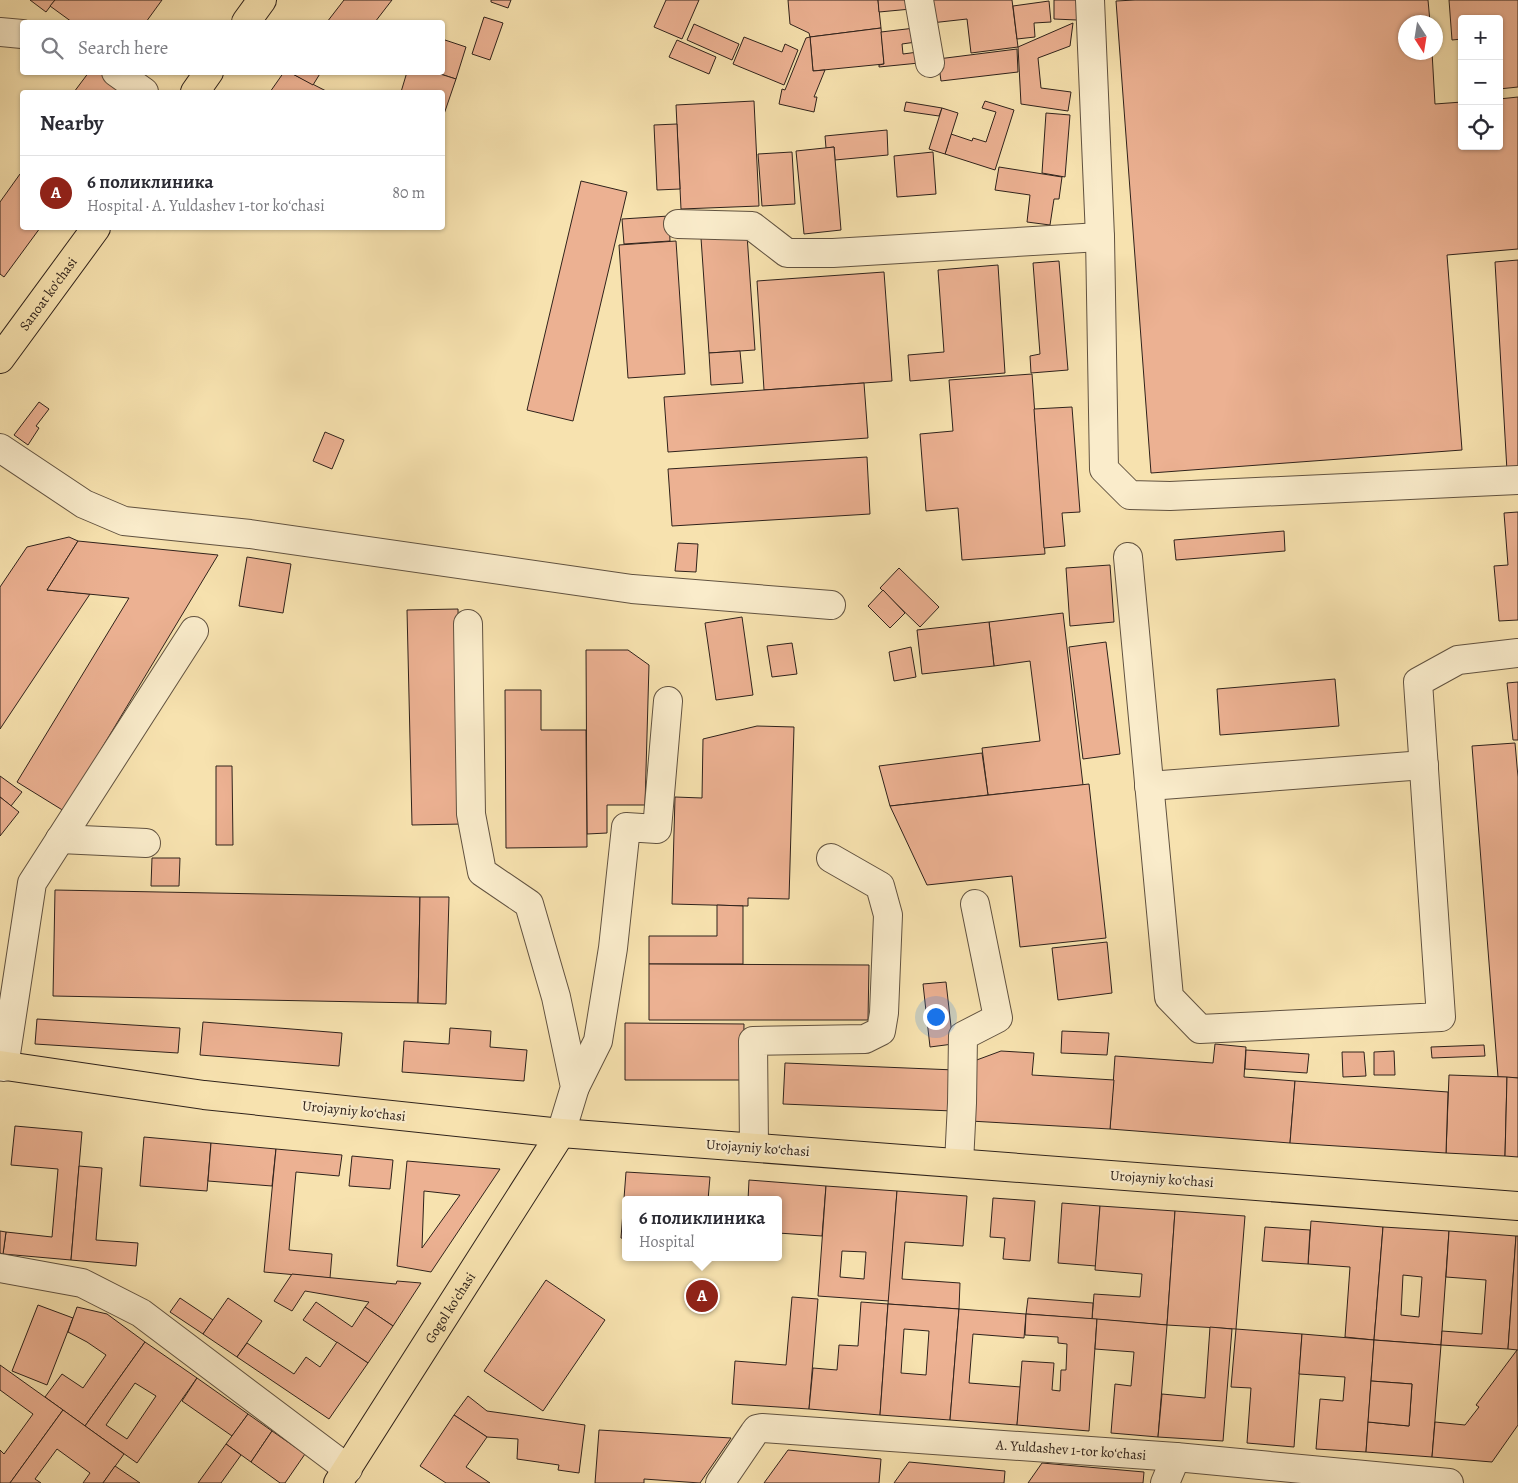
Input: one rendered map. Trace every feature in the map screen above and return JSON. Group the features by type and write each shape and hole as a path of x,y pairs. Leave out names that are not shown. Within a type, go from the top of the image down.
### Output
{"main road":[{"path":"247,20 262,0"},
{"path":"196,90 207,75"},
{"name":"Sanoat ko'chasi","path":"0,359 95,230"},
{"name":"Urоjayniy koʻchasi","path":"2,1066 204,1095 561,1133 1518,1206"},
{"name":"Gogol ko'chasi","path":"343,1476 561,1133"}],"street":[{"path":"919,0 930,63"},
{"path":"1090,0 1100,238 1104,469 1130,495 1170,496 1518,480"},
{"path":"0,32 20,34"},
{"path":"120,75 141,90"},
{"path":"678,224 752,226 787,253 833,253 1100,238"},
{"path":"0,448 84,504 124,520 250,534 632,589 831,605"},
{"path":"1128,558 1169,997 1200,1029 1441,1017 1418,682 1458,660 1518,654"},
{"path":"468,624 471,814 482,872 529,904 556,997 575,1087"},
{"path":"2,1066 32,884 194,631"},
{"path":"561,1133 575,1087 598,1041 613,948 626,827 658,829 668,701"},
{"path":"1149,786 1424,764"},
{"path":"60,839 146,843"},
{"path":"754,1147 753,1041 865,1039 881,1031 884,1014 888,915 880,886 831,858"},
{"path":"959,1163 963,1036 998,1018 975,904"},
{"path":"0,1268 82,1283 141,1313 343,1476"},
{"name":"A. Yuldashev 1-tor koʻchasi","path":"720,1483 757,1429 762,1428 1176,1457 1449,1483"},
{"path":"1165,1483 1176,1457"}],"building":[{"path":"30,0 55,0 46,12"},
{"path":"55,0 162,0 147,20 69,20 50,6"},
{"path":"344,0 392,0 377,20 329,20"},
{"path":"491,0 511,0 508,8 491,2"},
{"path":"666,0 699,0 682,39 654,27"},
{"path":"788,0 878,0 881,28 810,37 809,33 790,24"},
{"path":"878,0 910,0 911,9 879,12"},
{"path":"928,0 1012,0 1018,47 971,53 967,19 931,23"},
{"path":"1054,0 1078,0 1077,20 1054,19"},
{"path":"1428,0 1429,15 1398,15 1398,60 1432,60 1435,104 1458,102 1458,150 1503,150 1503,99 1518,97 1518,249 1447,255 1462,450 1151,473 1116,1"},
{"path":"1449,0 1518,0 1518,87 1503,89 1503,15 1458,15 1458,39 1452,40"},
{"path":"1049,1 1051,22 1034,23 1035,37 1017,39 1013,6"},
{"path":"484,17 503,23 490,60 472,54"},
{"path":"1073,23 1070,46 1038,58 1041,88 1071,92 1068,111 1021,104 1018,47"},
{"path":"694,24 739,44 732,60 687,40"},
{"path":"881,28 884,64 813,71 810,37"},
{"path":"915,28 916,42 902,44 903,54 918,52 919,63 879,67 879,65 884,64 881,32"},
{"path":"744,37 782,52 785,44 798,50 784,85 733,64"},
{"path":"810,37 813,71 825,70 814,97 817,97 814,112 779,104 782,89 785,90 806,38"},
{"path":"445,40 466,47 456,79 443,75 445,75"},
{"path":"677,40 716,57 709,74 669,57"},
{"path":"1017,49 1018,72 941,81 938,59"},
{"path":"87,75 102,75 123,90 76,90"},
{"path":"282,75 295,75 324,90 271,90"},
{"path":"295,75 319,75 313,85"},
{"path":"406,75 443,75 456,79 445,111 445,90 402,90"},
{"path":"754,101 759,206 681,209 676,105"},
{"path":"985,101 1014,110 995,170 945,154 951,134 972,141 973,138 986,142 996,112 982,108"},
{"path":"906,102 942,108 939,116 904,111"},
{"path":"942,108 958,113 945,154 929,149"},
{"path":"1046,113 1070,115 1065,177 1042,173"},
{"path":"677,124 680,189 657,190 654,125"},
{"path":"887,130 888,155 835,160 834,147 826,148 825,136"},
{"path":"834,147 841,230 804,234 796,151"},
{"path":"792,152 795,204 762,206 758,154"},
{"path":"933,152 936,194 897,197 894,156"},
{"path":"999,167 1062,177 1059,199 1054,199 1050,225 1027,222 1030,195 995,190"},
{"path":"20,174 20,230 39,230 4,277 0,274 0,202"},
{"path":"581,181 627,192 573,421 527,410"},
{"path":"669,216 670,241 624,244 622,219"},
{"path":"747,235 755,350 709,353 701,238"},
{"path":"676,241 685,374 628,378 619,245"},
{"path":"1518,260 1518,470 1507,471 1495,262"},
{"path":"1059,261 1068,370 1031,373 1030,356 1040,354 1033,263"},
{"path":"998,265 1005,373 910,381 908,355 944,352 938,270"},
{"path":"884,272 892,381 764,390 757,281"},
{"path":"740,351 743,383 711,385 709,353"},
{"path":"1032,374 1045,554 962,560 958,508 926,511 920,434 953,431 949,380"},
{"path":"864,383 868,438 668,452 664,397"},
{"path":"39,402 49,409 36,426 39,428 28,445 14,435"},
{"path":"1072,407 1080,512 1062,513 1065,546 1044,548 1034,409"},
{"path":"325,432 344,440 332,469 313,461"},
{"path":"867,457 870,514 672,526 668,469"},
{"path":"1518,512 1518,620 1499,621 1494,566 1508,565 1504,513"},
{"path":"1284,531 1285,551 1176,560 1174,540"},
{"path":"69,537 78,541 47,590 90,594 0,729 0,587 27,547"},
{"path":"78,541 218,555 64,811 17,782 129,598 47,590"},
{"path":"678,543 698,544 696,572 675,571"},
{"path":"247,557 291,564 283,613 239,606"},
{"path":"1110,565 1114,622 1070,626 1066,568"},
{"path":"899,568 939,607 920,627 880,588"},
{"path":"883,590 905,613 890,628 868,606"},
{"path":"458,609 463,824 412,825 407,610"},
{"path":"1063,613 1083,785 988,795 982,748 1040,741 1030,661 994,666 989,622"},
{"path":"742,617 753,695 716,700 705,623"},
{"path":"989,622 994,666 922,674 917,630"},
{"path":"1106,642 1120,754 1083,759 1069,647"},
{"path":"792,643 797,674 772,677 767,646"},
{"path":"911,647 916,677 894,681 889,652"},
{"path":"586,650 628,650 649,665 645,805 607,805 607,833 587,834"},
{"path":"1335,679 1339,726 1220,735 1217,689"},
{"path":"1518,682 1518,740 1513,740 1507,683"},
{"path":"505,690 541,690 541,730 586,730 587,847 506,848"},
{"path":"757,726 794,727 789,899 748,898 748,906 672,904 675,797 702,798 703,739"},
{"path":"1515,743 1518,777 1518,1078 1498,1077 1472,746"},
{"path":"982,753 988,795 890,806 879,766"},
{"path":"216,766 232,766 233,845 216,845"},
{"path":"0,776 22,792 11,806 0,797"},
{"path":"1089,784 1106,938 1020,947 1012,876 927,885 890,806"},
{"path":"0,797 19,812 0,836"},
{"path":"152,858 180,858 179,886 151,886"},
{"path":"55,890 420,897 418,1003 53,996"},
{"path":"420,897 449,897 446,1004 418,1003"},
{"path":"717,905 743,906 743,964 649,964 649,936 717,936"},
{"path":"1107,942 1112,993 1058,1000 1052,948"},
{"path":"649,964 869,965 868,1020 649,1020"},
{"path":"946,982 953,1044 930,1047 923,984"},
{"path":"37,1019 180,1028 178,1053 35,1044"},
{"path":"203,1022 342,1033 339,1066 200,1055"},
{"path":"625,1023 744,1024 743,1080 625,1080"},
{"path":"450,1028 491,1031 490,1047 527,1050 524,1081 402,1072 404,1041 449,1044"},
{"path":"1062,1031 1109,1033 1107,1055 1061,1053"},
{"path":"1215,1044 1246,1047 1244,1077 1295,1081 1290,1143 1110,1129 1115,1056 1213,1063"},
{"path":"1484,1045 1485,1056 1432,1058 1431,1047"},
{"path":"1246,1050 1309,1054 1307,1073 1245,1069"},
{"path":"1001,1051 1034,1053 1032,1075 1114,1080 1110,1129 970,1121 974,1061"},
{"path":"1394,1051 1395,1075 1374,1075 1374,1052"},
{"path":"1342,1052 1364,1052 1366,1076 1343,1077"},
{"path":"785,1063 955,1070 953,1111 783,1104"},
{"path":"1449,1075 1507,1077 1505,1156 1446,1153"},
{"path":"1507,1077 1518,1078 1518,1157 1505,1156"},
{"path":"1295,1081 1448,1092 1446,1153 1290,1143"},
{"path":"15,1126 82,1132 71,1260 3,1254 6,1232 52,1237 58,1169 11,1165"},
{"path":"144,1137 211,1143 207,1191 140,1186"},
{"path":"211,1143 276,1149 272,1186 208,1181"},
{"path":"276,1149 342,1155 339,1176 296,1172 289,1250 332,1254 330,1278 264,1272"},
{"path":"352,1156 393,1160 390,1189 349,1186"},
{"path":"407,1161 500,1169 431,1272 397,1266","holes":["424,1191 460,1195 422,1248"]},
{"path":"79,1166 102,1168 96,1240 138,1243 136,1266 71,1260"},
{"path":"626,1172 710,1177 708,1196 624,1196"},
{"path":"749,1180 826,1186 822,1236 782,1233 782,1196 748,1196"},
{"path":"826,1186 897,1191 889,1301 818,1296","holes":["842,1251 866,1252 864,1279 840,1277"]},
{"path":"897,1191 967,1196 963,1246 905,1242 902,1279 960,1283 959,1309 888,1304"},
{"path":"993,1198 1035,1201 1030,1261 1003,1259 1005,1238 990,1237"},
{"path":"1062,1203 1100,1206 1096,1266 1058,1263"},
{"path":"1100,1206 1175,1211 1167,1325 1092,1319 1094,1294 1140,1297 1142,1274 1095,1270"},
{"path":"1175,1211 1245,1216 1236,1329 1167,1325"},
{"path":"1311,1221 1383,1227 1374,1340 1345,1337 1350,1267 1308,1264"},
{"path":"1265,1227 1310,1230 1308,1264 1262,1261"},
{"path":"1383,1227 1449,1231 1441,1345 1374,1340","holes":["1403,1275 1422,1277 1419,1317 1401,1315"]},
{"path":"0,1231 6,1232 3,1254 0,1253"},
{"path":"1449,1231 1516,1236 1508,1349 1441,1345 1442,1331 1482,1334 1486,1280 1446,1277"},
{"path":"1516,1236 1518,1236 1518,1350 1508,1349"},
{"path":"292,1274 396,1284 397,1281 421,1283 393,1326 365,1307 369,1302 305,1291 292,1311 274,1301"},
{"path":"546,1280 605,1320 543,1411 484,1371"},
{"path":"792,1297 818,1299 809,1409 732,1404 735,1361 786,1365"},
{"path":"180,1298 213,1320 203,1334 170,1312"},
{"path":"228,1298 262,1321 237,1357 203,1334"},
{"path":"1028,1298 1093,1303 1092,1319 1026,1314"},
{"path":"316,1302 352,1327 365,1307 393,1326 368,1363 303,1320"},
{"path":"861,1302 888,1304 880,1415 809,1409 813,1368 837,1370 839,1345 858,1346"},
{"path":"888,1304 959,1309 950,1420 880,1415","holes":["904,1329 929,1331 926,1375 901,1373"]},
{"path":"38,1305 73,1318 47,1385 12,1371"},
{"path":"77,1307 107,1314 145,1342 85,1426 45,1397 62,1374 83,1388 106,1355 68,1332"},
{"path":"959,1309 1026,1314 1024,1338 973,1334 969,1383 1021,1387 1017,1425 950,1420"},
{"path":"1026,1314 1097,1319 1089,1431 1017,1425 1022,1361 1054,1363 1052,1390 1060,1391 1061,1370 1066,1370 1067,1344 1058,1343 1058,1337 1025,1335"},
{"path":"1097,1319 1167,1325 1158,1437 1111,1433 1115,1384 1131,1386 1134,1352 1095,1349"},
{"path":"1210,1327 1232,1329 1223,1441 1158,1437 1162,1394 1205,1398"},
{"path":"1236,1329 1302,1334 1294,1447 1247,1443 1251,1388 1231,1387"},
{"path":"1302,1334 1374,1340 1366,1452 1316,1449 1320,1399 1343,1401 1345,1377 1299,1374"},
{"path":"1374,1340 1441,1345 1432,1457 1366,1452 1368,1422 1409,1426 1412,1384 1371,1381"},
{"path":"145,1342 197,1378 137,1463 85,1426","holes":["135,1383 156,1396 127,1439 106,1425"]},
{"path":"337,1342 368,1363 329,1419 237,1357 247,1343 294,1374 306,1357 320,1367"},
{"path":"1517,1350 1518,1425 1492,1462 1432,1457 1435,1422 1465,1425 1479,1407 1476,1405"},
{"path":"0,1365 63,1410 10,1483 0,1483 0,1450 4,1454 33,1414 0,1390"},
{"path":"197,1378 248,1414 232,1436 182,1401"},
{"path":"1371,1381 1412,1384 1409,1426 1368,1422"},
{"path":"468,1396 487,1411 585,1425 579,1473 558,1470 559,1465 517,1459 518,1439 487,1437 454,1415"},
{"path":"63,1410 124,1454 103,1483 83,1483 90,1473 57,1449 35,1479 41,1483 10,1483"},
{"path":"248,1414 272,1431 251,1462 226,1444"},
{"path":"454,1415 487,1437 466,1467 490,1483 446,1483 420,1466"},
{"path":"599,1430 731,1438 700,1483 644,1479 644,1483 595,1483"},
{"path":"272,1431 305,1454 285,1483 280,1483 251,1462"},
{"path":"226,1444 241,1455 221,1483 198,1483"},
{"path":"788,1450 881,1459 879,1483 764,1483"},
{"path":"909,1462 1005,1471 1004,1483 894,1483"},
{"path":"1042,1463 1144,1472 1143,1483 1028,1483"},
{"path":"115,1466 140,1483 103,1483"}],"place":[{"name":"6 поликлиника","path":"702,1296"}]}
